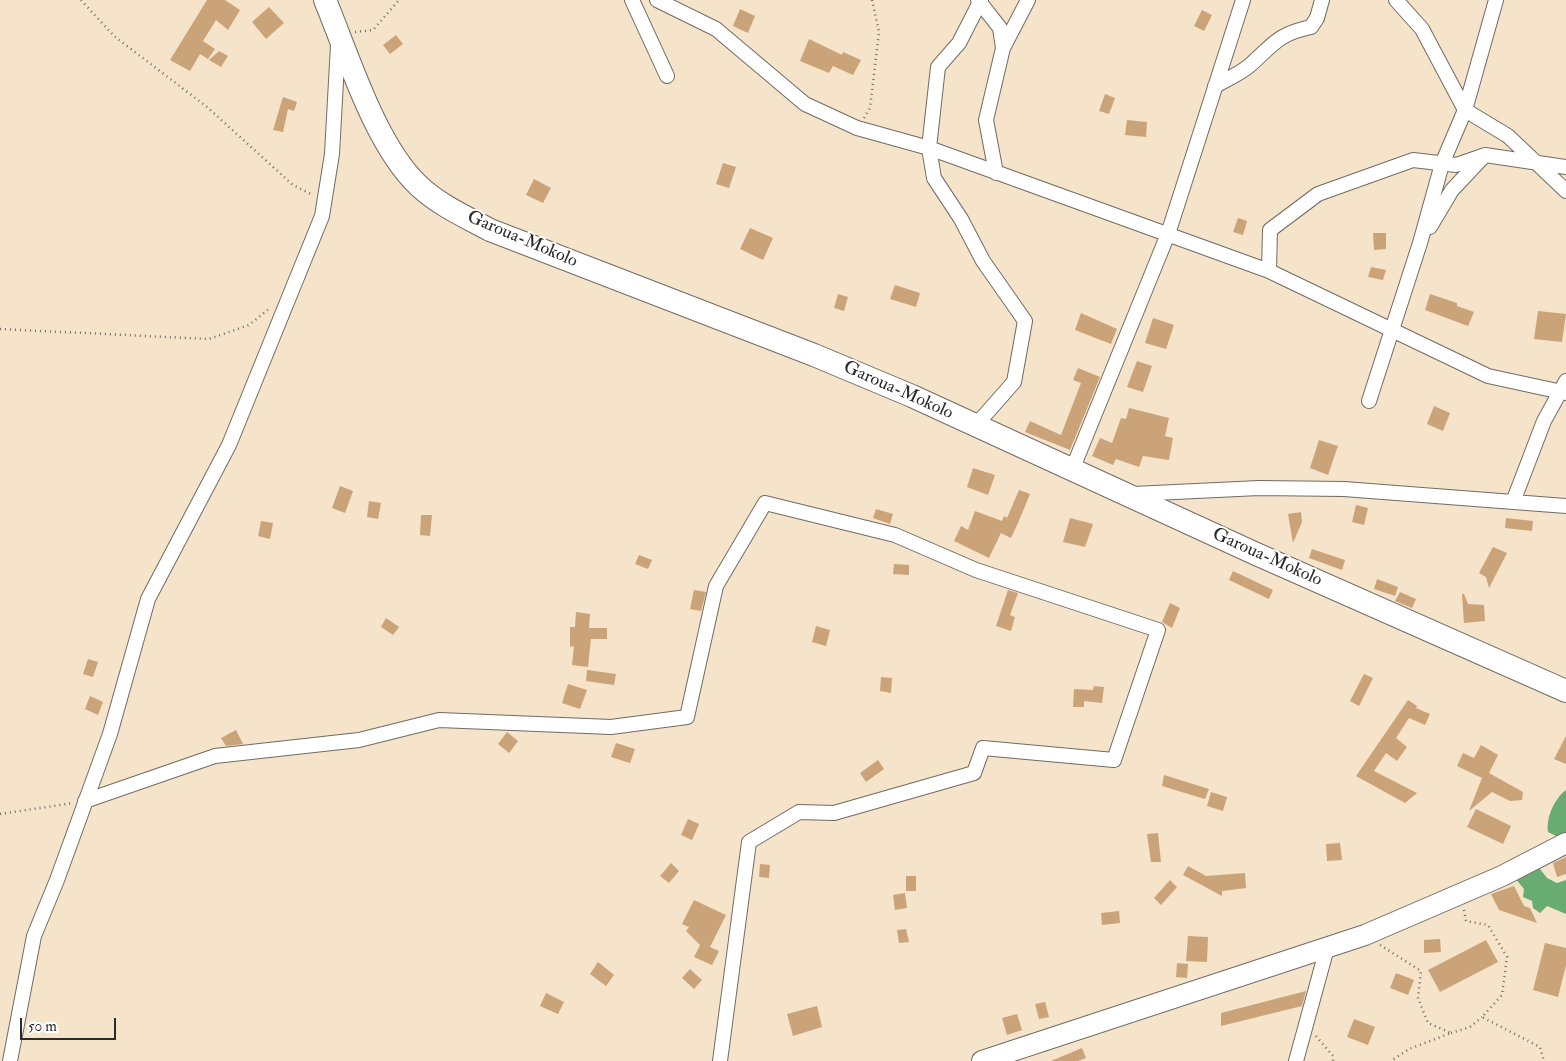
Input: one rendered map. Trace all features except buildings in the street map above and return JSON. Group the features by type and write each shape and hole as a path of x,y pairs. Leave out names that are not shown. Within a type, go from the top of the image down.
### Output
{"main road":[{"name":"Garoua-Mokolo","path":"325,0 373,117 391,148 418,185 439,202 490,230 814,355 1566,690"},
{"path":"982,1061 1365,935 1462,893 1566,844"}],"street":[{"path":"632,0 667,76"},
{"path":"657,0 716,29 805,104 857,128 929,148 1269,271 1488,376 1564,389 1544,421 1513,502"},
{"path":"996,172 986,120 1003,48 1028,0"},
{"path":"1072,470 1168,234 1243,0"},
{"path":"1215,86 1248,67 1267,48 1291,31 1311,27 1317,18 1322,0"},
{"path":"1396,0 1422,29 1465,110 1508,136 1566,191"},
{"path":"1369,401 1420,243 1442,164 1465,110 1496,0"},
{"path":"976,426 1014,382 1026,321 983,261 962,219 934,178 929,148 938,67 959,43 979,1 1000,28 1003,48"},
{"path":"10,1061 34,936 58,880 110,734 148,599 229,445 322,216 326,201 332,154 339,34"},
{"path":"1269,271 1270,230 1318,194 1413,160 1456,165 1485,156 1534,161 1566,167"},
{"path":"1420,243 1452,190 1485,156"},
{"path":"1125,494 1259,488 1344,489 1566,506"},
{"path":"85,801 215,756 359,740 439,720 611,727 687,717 716,586 765,503 895,535 976,570 1158,630 1114,760 983,748 974,773 834,813 799,812 749,842 720,1061"},
{"path":"1296,1061 1328,948"}],"path":[{"path":"81,0 114,36 207,107 293,185 326,201"},
{"path":"339,34 373,30 400,0"},
{"path":"857,128 870,108 874,80 879,32 872,0"},
{"path":"0,329 209,338 250,325 289,294"},
{"path":"0,814 85,801"},
{"path":"1392,1061 1409,1050 1470,1027 1502,996 1507,957 1488,925 1466,921 1462,893"},
{"path":"1365,935 1421,971 1418,998 1428,1022 1451,1033"},
{"path":"1482,1017 1540,1046 1544,1061"}],"green space":[{"path":"1566,790 1566,839 1564,840 1548,832 1548,821 1558,798"},
{"path":"1537,865 1547,878 1557,883 1566,880 1566,914 1547,906 1540,913 1533,908 1532,901 1523,897 1524,889 1515,878"}]}
